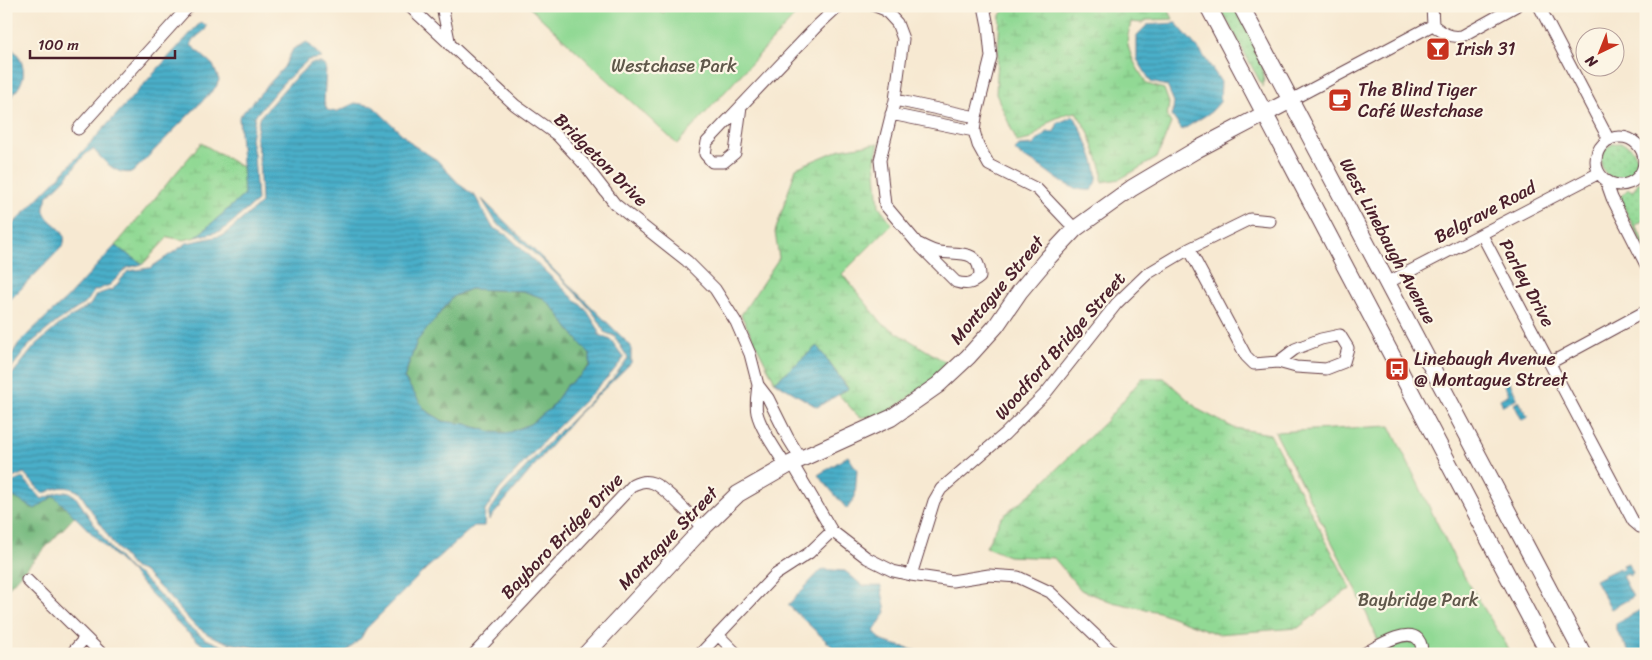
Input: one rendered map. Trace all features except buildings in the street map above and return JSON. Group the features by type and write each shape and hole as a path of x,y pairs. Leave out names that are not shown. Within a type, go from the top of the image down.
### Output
{"main road":[{"path":"1208,6 1549,654"},
{"name":"West Linebaugh Avenue","path":"1241,6 1584,654"},
{"name":"Montague Street","path":"586,654 703,528 738,494 793,463 891,418 938,385 968,357 996,326 1020,291 1075,229 1132,188 1196,150 1291,100"}],"street":[{"path":"78,130 189,6"},
{"name":"Bridgeton Drive","path":"409,6 515,105 557,136 585,165 615,204 686,261 715,289 736,322 750,354 758,385 756,412 765,431 793,463 832,531 868,558 893,571 911,576 952,581 989,576 1018,577 1050,592 1115,654"},
{"path":"442,6 450,45"},
{"path":"741,106 734,153 724,162 712,162 705,154 707,142 741,106 818,25 833,10 841,6"},
{"path":"875,6 885,10 897,23 903,39 895,100 880,160 885,204 917,243 956,282 965,284 974,282 980,277 980,267 974,258 963,254 937,252 917,243"},
{"path":"984,6 991,57 976,117 974,131 978,146 989,165 1037,189 1075,229"},
{"path":"1432,6 1433,26 1445,34 1454,37 1462,36 1516,6"},
{"path":"1539,6 1609,140"},
{"name":"Montague Street","path":"1291,100 1433,26"},
{"path":"895,100 976,117"},
{"path":"925,122 928,107"},
{"path":"891,114 974,131"},
{"path":"1603,177 1614,185 1629,184 1636,180 1644,166 1644,154 1637,144 1624,138 1609,140 1598,151 1596,158 1603,177 1612,198 1646,265"},
{"name":"Belgrave Road","path":"1387,283 1482,235 1539,203 1603,177"},
{"name":"Woodford Bridge Street","path":"911,576 934,502 941,489 1005,434 1045,394 1117,303 1148,274 1190,249 1250,219 1270,221"},
{"name":"Parley Drive","path":"1482,235 1633,521 1640,527 1646,528"},
{"path":"1190,249 1246,356 1254,364 1278,362 1296,367 1326,369 1344,362 1348,348 1340,335 1321,338 1295,349 1278,362"},
{"path":"1550,363 1646,311"},
{"name":"Bridgeton Drive","path":"758,385 768,398 788,438 793,463"},
{"path":"765,431 780,422"},
{"name":"Bayboro Bridge Drive","path":"474,654 634,485 641,481 653,483 663,490 703,528"},
{"path":"700,654 774,575 809,553 832,531"},
{"path":"27,580 102,654"},
{"path":"718,635 737,654"},
{"path":"1367,653 1399,636 1409,635 1416,637 1421,643 1421,654"},
{"path":"71,654 86,638"}],"green space":[{"name":"Westchase Park","path":"528,6 655,6 663,13 670,6 804,6 677,144"},
{"path":"1008,6 1167,6 1173,19 1147,20 1142,23 1131,22 1127,40 1133,60 1147,84 1164,89 1169,103 1167,117 1171,123 1157,158 1120,179 1102,182 1102,170 1088,131 1076,112 1050,121 1031,139 1017,142 996,94 1000,15"},
{"path":"1219,6 1235,6 1259,56 1264,77 1263,87"},
{"path":"201,143 242,167 244,195 196,237 184,240 168,237 143,264 115,246"},
{"path":"879,143 875,160 879,206 892,224 842,274 883,324 952,366 882,417 859,417 838,394 848,388 817,346 775,382 741,315 779,258 775,232 796,168 841,149"},
{"path":"1619,143 1626,144 1632,148 1636,154 1636,168 1632,174 1626,178 1619,179 1612,178 1606,174 1602,168 1601,161 1602,154 1606,148 1612,144"},
{"path":"1646,182 1646,219 1635,225 1646,245 1646,251 1620,197 1628,189 1633,191 1638,183"},
{"path":"470,289 523,291 543,298 557,312 590,354 590,365 580,376 566,386 551,408 530,424 508,433 491,432 466,424 443,421 425,410 404,378 417,341 454,296"},
{"path":"1142,378 1164,378 1199,410 1234,428 1270,434 1351,589 1298,628 1217,634 1159,612 1112,602 1081,590 1054,558 1008,556 986,547 1001,518 1035,490 1106,421"},
{"name":"Baybridge Park","path":"1390,426 1458,566 1512,654 1384,654 1355,587 1275,432"},
{"path":"6,493 35,508 54,495 75,516 6,590"}],"water":[{"path":"202,23 206,25 206,29 193,40 191,45 213,65 219,80 216,87 133,172 127,173 116,170 106,163 93,149 85,155 48,196 44,206 46,216 64,235 63,246 6,304 6,231 79,155 198,25"},
{"path":"1176,23 1201,52 1221,82 1220,102 1211,112 1182,130 1172,116 1174,102 1167,86 1151,82 1137,59 1137,35 1147,25"},
{"path":"307,42 322,58 308,60 283,83 255,116 251,139 257,201 222,231 196,237 244,195 239,117 284,67 293,49"},
{"path":"6,44 19,57 23,65 23,77 19,88 6,102"},
{"path":"311,63 321,63 326,67 324,102 327,110 336,112 355,103 373,106 413,145 437,160 460,185 475,196 493,228 507,235 587,311 599,330 599,335 611,340 624,358 610,375 545,440 499,490 485,511 484,526 474,526 427,568 366,629 361,638 344,654 271,654 265,649 229,643 209,635 193,624 143,571 134,568 114,545 79,492 61,487 43,494 24,473 13,478 9,475 6,462 6,382 35,346 60,324 90,305 96,295 113,289 128,271 150,268 187,243 224,235 261,203 259,154 256,138 259,118 287,86","holes":["470,289 523,291 543,298 557,312 590,355 590,366 566,386 551,408 530,424 508,433 491,432 466,424 443,421 425,410 404,378 417,341 454,296"]},
{"path":"1074,116 1085,138 1097,173 1097,180 1092,190 1068,186 1015,150 1019,146 1033,145 1046,132 1054,132 1058,123"},
{"path":"482,199 631,346 631,363 574,418 489,520 489,512 502,493 548,443 613,378 628,358 614,336 604,332 600,322 578,295 510,232 497,224"},
{"path":"115,246 143,264 127,268 110,285 94,291 87,302 58,321 31,343 6,375 6,363 19,343 66,299"},
{"path":"817,346 848,389 817,407 775,382"},
{"path":"1509,380 1517,398 1503,406 1500,399 1509,394 1503,383"},
{"path":"1519,401 1528,417 1522,420 1514,404"},
{"path":"848,456 857,470 855,497 847,509 818,475"},
{"path":"23,478 42,499 62,492 75,496 110,548 131,571 140,575 162,597 189,627 206,639 227,648 263,654 232,654 210,651 182,628 134,575 54,496 35,509 6,493 6,479 13,482"},
{"path":"1628,563 1633,573 1629,576 1628,573 1622,576 1633,597 1611,609 1595,580 1619,568 1620,570 1624,568 1623,565"},
{"path":"822,569 845,571 863,586 881,586 886,612 874,631 882,641 924,653 985,648 999,654 840,654 788,605"},
{"path":"1646,607 1646,650 1630,653 1616,630 1616,623"}],"place":[{"name":"Irish 31","path":"1438,49"},
{"name":"The Blind Tiger Café Westchase","path":"1340,100"},
{"name":"Linebaugh Avenue @ Montague Street","path":"1397,369"}]}
